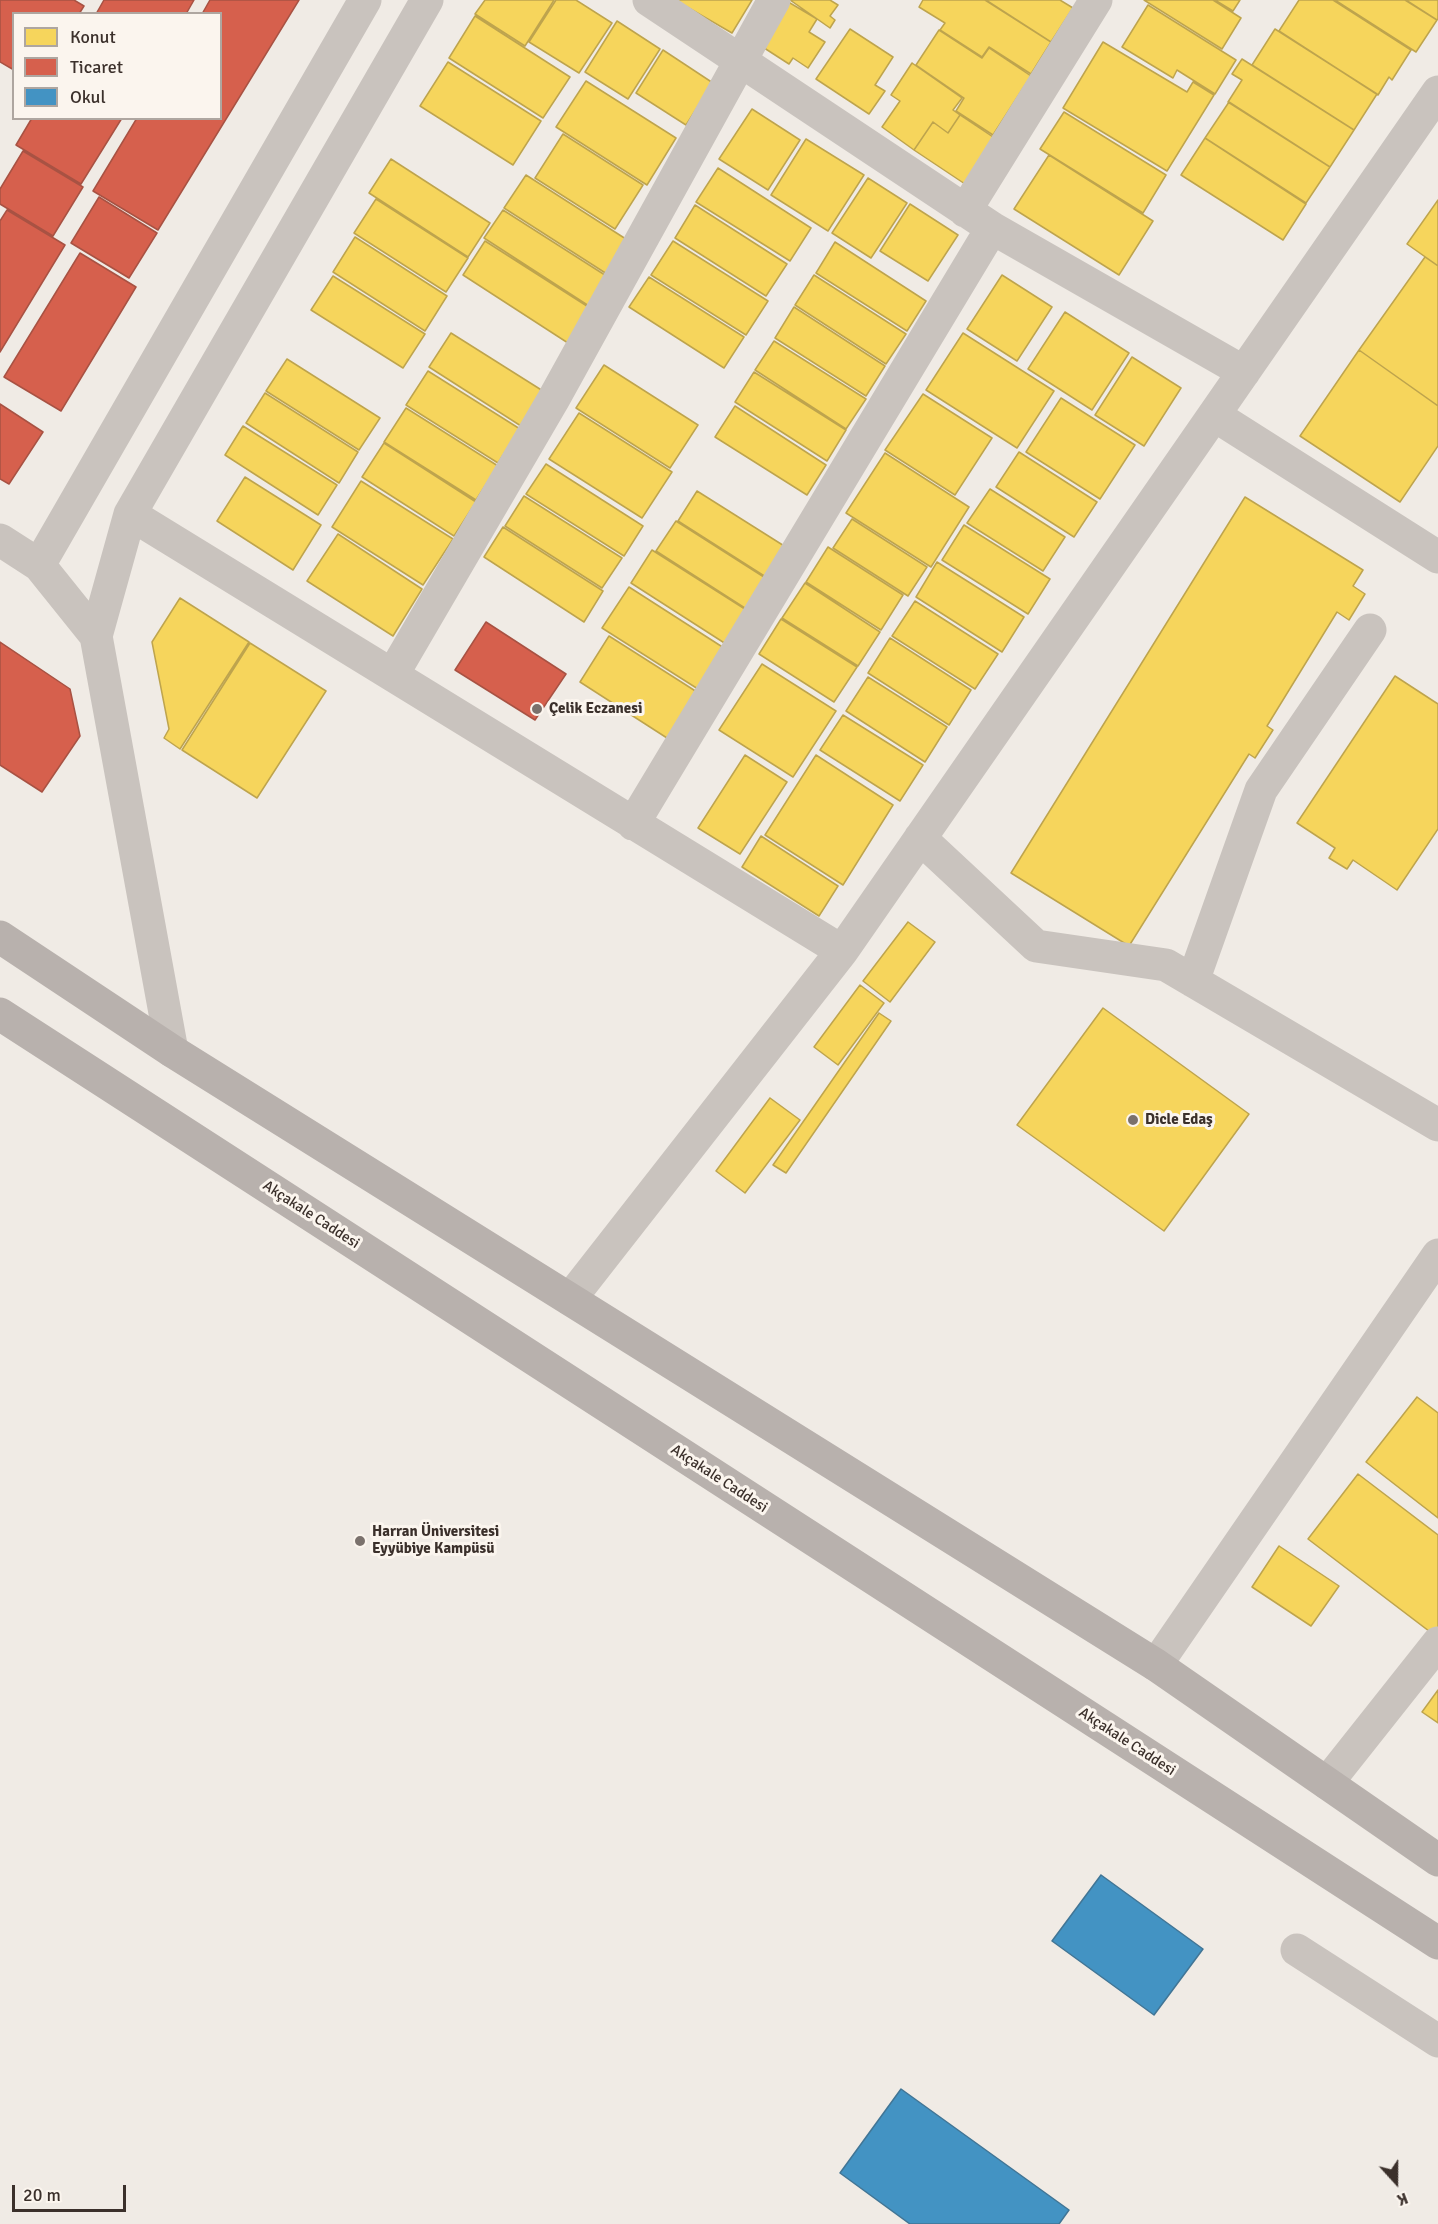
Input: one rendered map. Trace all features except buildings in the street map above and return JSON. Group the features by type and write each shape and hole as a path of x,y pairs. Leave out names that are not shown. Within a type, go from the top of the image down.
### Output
{"main road":[{"path":"0,937 172,1051 1156,1665 1438,1860"},
{"name":"Akçakale Caddesi","path":"0,1014 1438,1943"}],"street":[{"path":"39,565 365,0"},
{"path":"172,1051 96,636 130,514 427,0"},
{"path":"649,0 992,228 1244,372"},
{"path":"393,674 553,400 774,0"},
{"path":"965,211 1095,0"},
{"path":"570,1299 842,951 1438,92"},
{"path":"633,824 992,228"},
{"path":"1214,415 1438,557"},
{"path":"130,514 842,951"},
{"path":"0,540 39,565 96,636"},
{"path":"1193,981 1261,790 1370,630"},
{"path":"920,838 1036,946 1166,964 1438,1125"},
{"path":"1156,1665 1438,1256"},
{"path":"1326,1783 1438,1642"},
{"path":"1297,1950 1438,2041"}],"place":[{"name":"Çelik Eczanesi","path":"537,709"},
{"name":"Dicle Edaş","path":"1133,1120"},
{"name":"Harran Üniversitesi Eyyübiye Kampüsü","path":"360,1541"}]}
